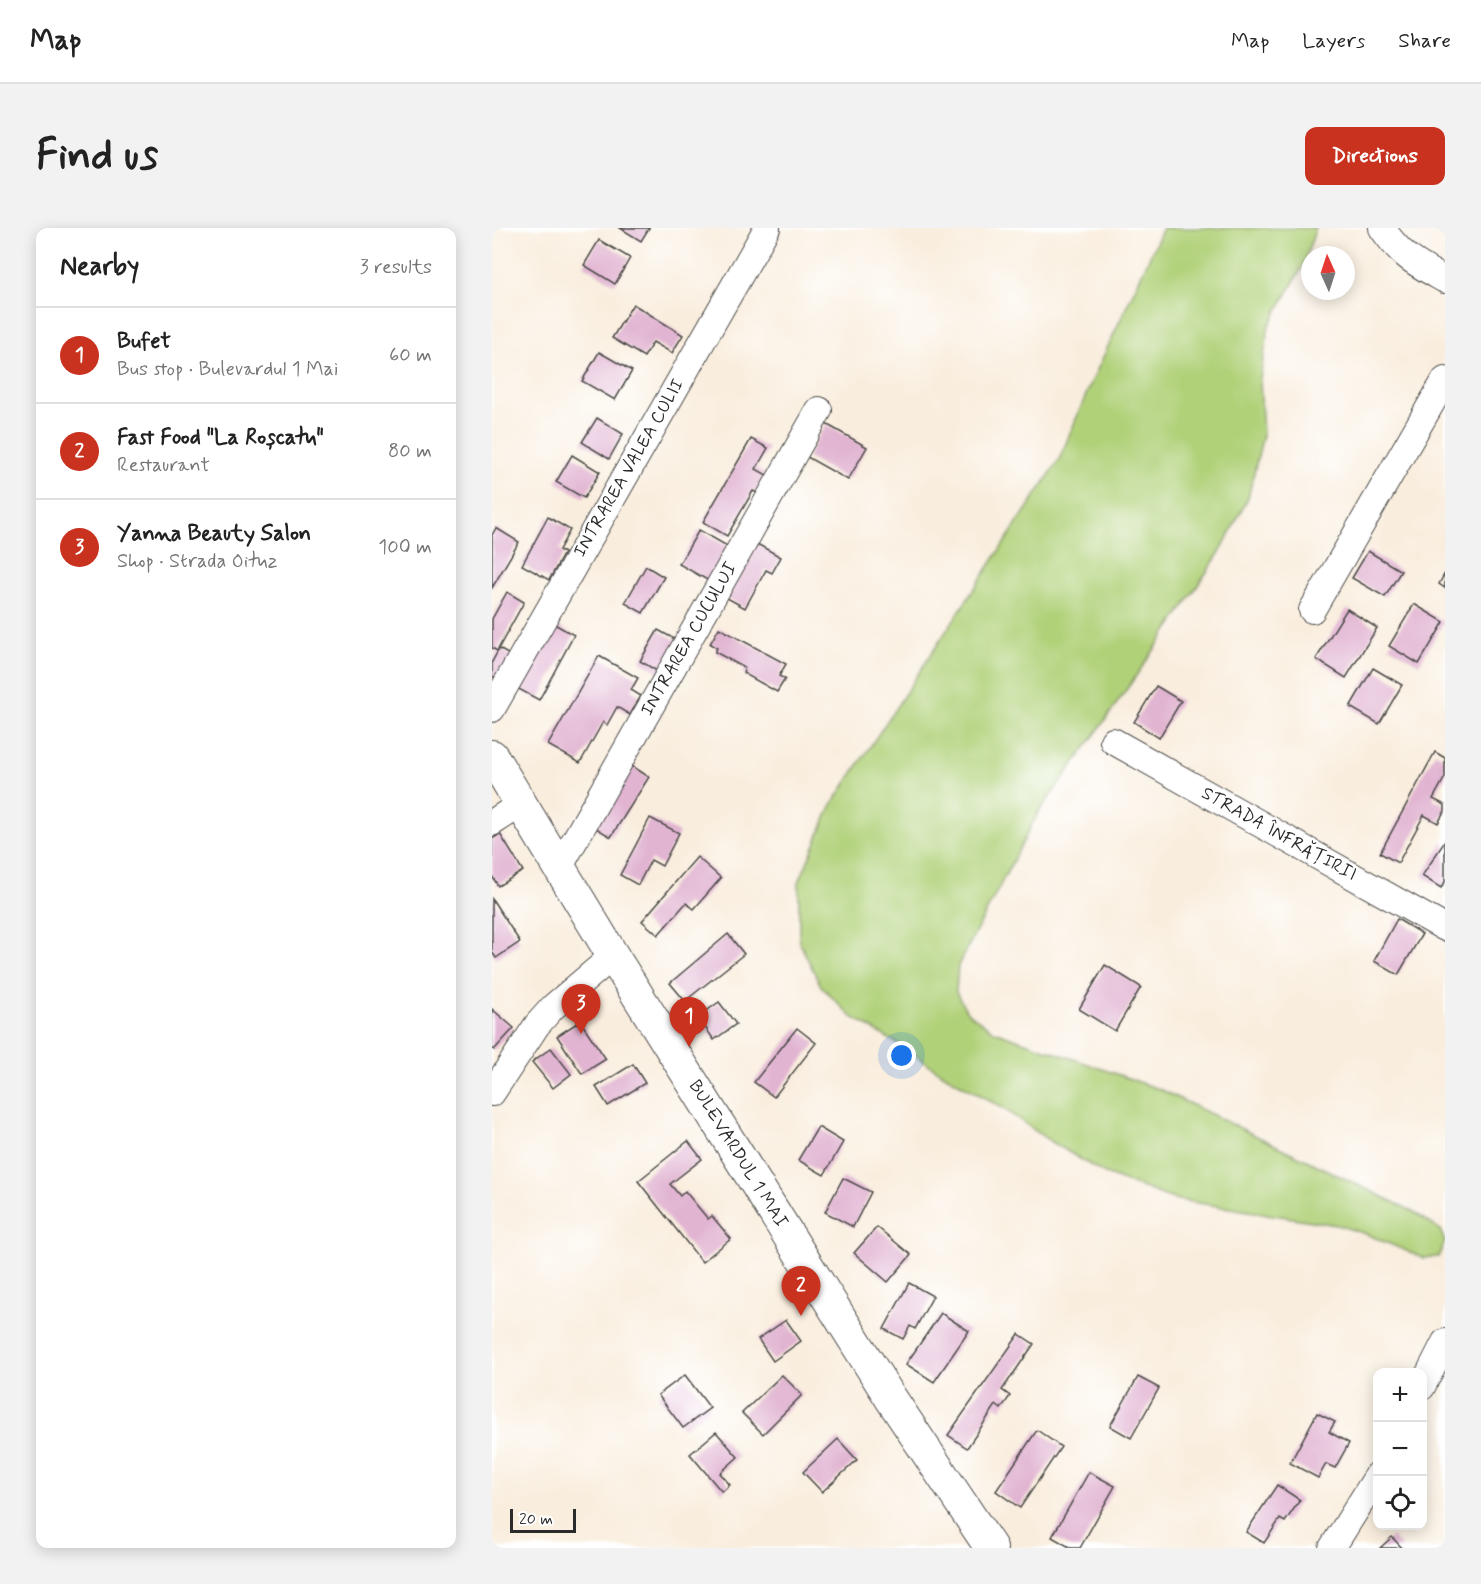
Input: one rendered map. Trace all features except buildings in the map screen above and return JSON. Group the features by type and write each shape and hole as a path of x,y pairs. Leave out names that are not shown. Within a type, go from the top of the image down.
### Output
{"main road":[{"name":"BULEVARDUL 1 MAI","path":"492,756 613,956 884,1387 991,1548"}],"street":[{"name":"INTRAREA VALEA CULII","path":"492,709 767,228"},
{"path":"1382,228 1408,260 1445,280"},
{"path":"1312,610 1445,380"},
{"name":"INTRAREA CUCULUI","path":"559,868 819,410"},
{"name":"STRADA ÎNFRĂȚIRII","path":"1113,741 1445,928"},
{"path":"492,823 521,804"},
{"path":"492,1093 537,1025 553,1006 613,956"},
{"path":"1427,1377 1445,1342"},
{"path":"1332,1548 1376,1476"}],"green space":[{"path":"1163,228 1316,228 1310,246 1301,246 1301,270 1269,325 1260,379 1263,435 1248,498 1220,552 1170,627 1038,813 958,966 956,992 967,1012 994,1031 1159,1089 1412,1211 1440,1230 1445,1242 1438,1257 1423,1258 1366,1234 1337,1225 1173,1199 1105,1174 1047,1139 1001,1107 946,1076 852,1017 821,986 799,941 799,882 831,806 1059,460 1091,383"}],"place":[{"name":"Yanna Beauty Salon","path":"581,1034"},
{"name":"Bufet","path":"689,1047"},
{"name":"Fast Food \"La Roșcatu\"","path":"801,1316"}]}
